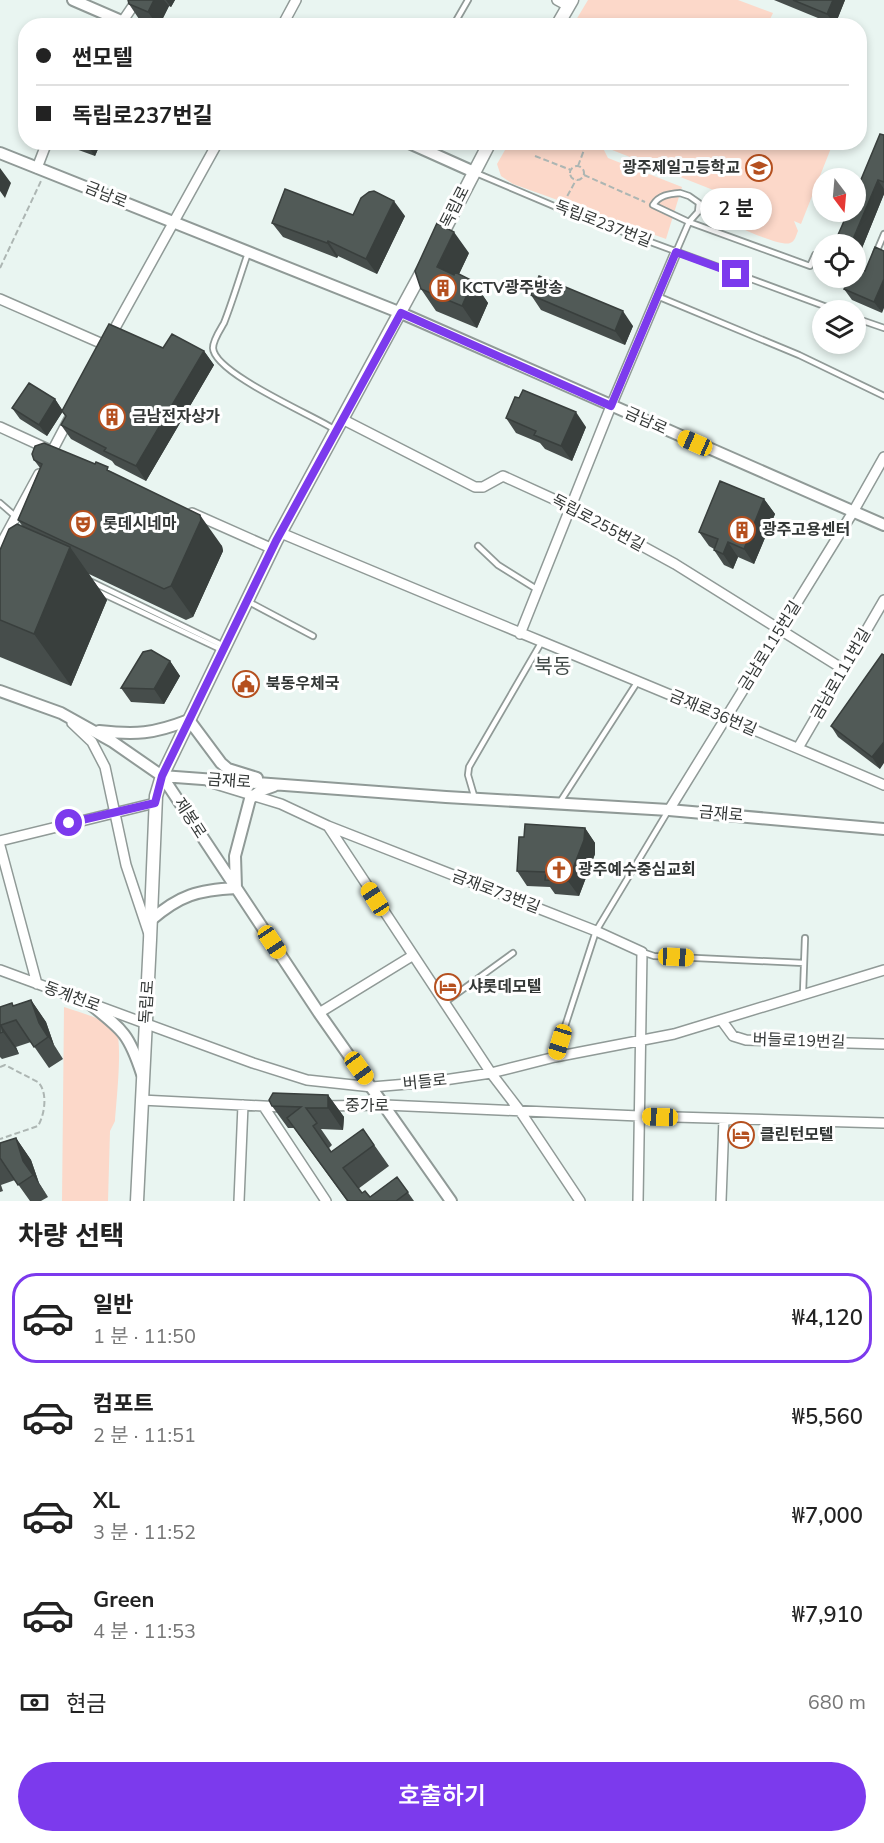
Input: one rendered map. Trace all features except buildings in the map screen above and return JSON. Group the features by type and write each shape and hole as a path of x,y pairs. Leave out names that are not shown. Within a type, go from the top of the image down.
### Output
{"main road":[{"path":"560,18 566,2"},
{"name":"독립로","path":"137,1201 155,803 162,776 281,533 401,313 486,150"}],"street":[{"path":"73,0 111,18"},
{"path":"124,18 137,0"},
{"path":"286,18 293,1"},
{"path":"41,170 45,150"},
{"path":"100,356 214,150"},
{"path":"425,150 474,172"},
{"name":"금남로","path":"0,153 401,313 884,525"},
{"path":"520,634 611,406 676,252"},
{"path":"0,299 105,345"},
{"path":"2,542 74,409"},
{"name":"독립로255번길","path":"342,419 475,487 483,487 503,476 571,507 675,564 843,669"},
{"path":"0,427 63,456"},
{"name":"금남로115번길","path":"669,810 853,512 884,457"},
{"path":"178,507 273,549"},
{"name":"금재로36번길","path":"281,533 884,785"},
{"name":"금남로111번길","path":"798,748 884,600"},
{"name":"제봉로","path":"0,692 61,713 113,742 162,776 319,1013 451,1201"},
{"path":"61,713 92,742 100,754 105,767 126,865 150,940"},
{"path":"92,730 143,734 163,730 189,720 215,756 228,769 277,784"},
{"name":"금재로","path":"162,776 475,799 669,810 884,829"},
{"name":"금재로73번길","path":"197,778 281,804 328,826 596,931 642,952"},
{"path":"151,920 170,904 190,895 210,890 236,888 234,856 252,795 277,784"},
{"path":"37,984 0,843 155,803"},
{"path":"328,826 412,956 580,1201"},
{"path":"638,1201 642,952"},
{"path":"319,1013 412,956"},
{"name":"동계천로","path":"0,970 145,1023"},
{"name":"버들로","path":"145,1023 253,1063 307,1080 372,1087 432,1082 491,1073 674,1034 884,970"},
{"path":"90,1004 125,1034 142,1074"},
{"name":"버들로19번길","path":"722,1021 733,1036 746,1040 884,1044"},
{"path":"141,1100 297,1107"},
{"path":"239,1201 243,1105"},
{"name":"중가로","path":"308,1106 385,1105 639,1116 884,1123"},
{"path":"264,1107 324,1200"},
{"path":"721,1201 723,1119"}],"lane":[{"path":"458,18 468,0"},
{"name":"독립로237번길","path":"474,172 561,209 812,302"},
{"path":"676,252 689,222 698,212 699,203 680,193 668,194 653,205 689,222 810,266 812,262"},
{"path":"872,264 884,234"},
{"path":"248,251 224,323 216,339 213,349 215,355 239,378 317,418 336,431"},
{"path":"657,296 799,355 884,396"},
{"path":"866,322 884,328"},
{"path":"0,503 15,516"},
{"path":"2,542 14,544"},
{"path":"478,546 498,565 538,590"},
{"path":"88,580 223,648"},
{"path":"89,587 223,648"},
{"path":"247,600 313,636"},
{"path":"475,799 468,775 469,767 541,643"},
{"path":"558,804 638,681"},
{"path":"555,1058 596,931 669,810"},
{"path":"803,993 805,938"},
{"name":"금재로73번길","path":"642,952 654,956 804,963"},
{"path":"444,1003 513,953"}],"path":[{"path":"571,170 578,166 584,150"},
{"path":"535,156 571,170"},
{"path":"578,166 584,169 584,175"},
{"path":"0,268 41,170"},
{"path":"571,170 571,176 576,180"},
{"path":"561,209 576,180 584,175"},
{"path":"584,175 653,205"},
{"path":"0,1067 5,1065 38,1082 44,1093 44,1111 38,1126 0,1139"}],"shaded area":[{"path":"588,0 738,0 773,13 770,18 577,18"},
{"path":"505,150 604,150 608,158 682,187 666,239 513,184 501,176 497,164"},
{"path":"612,150 830,150 823,168 812,168 812,196 801,224 794,221 798,231 792,242 777,242 738,227 726,220 724,216 727,205 736,199"},
{"path":"64,1007 106,1023 116,1031 118,1037 115,1121 110,1131 108,1201 62,1201"}],"place":[{"name":"광주제일고등학교","path":"759,168"},
{"name":"KCTV광주방송","path":"443,288"},
{"name":"금남전자상가","path":"112,417"},
{"name":"롯데시네마","path":"83,524"},
{"name":"광주고용센터","path":"742,530"},
{"name":"북동우체국","path":"246,684"},
{"name":"광주예수중심교회","path":"559,870"},
{"name":"샤롯데모텔","path":"448,987"},
{"name":"클린턴모텔","path":"741,1135"}],"district":[{"name":"북동","path":"553,666"}],"route":[{"path":"69,823 155,803 162,776 276,541 401,313 611,406 676,252 736,274"}]}
